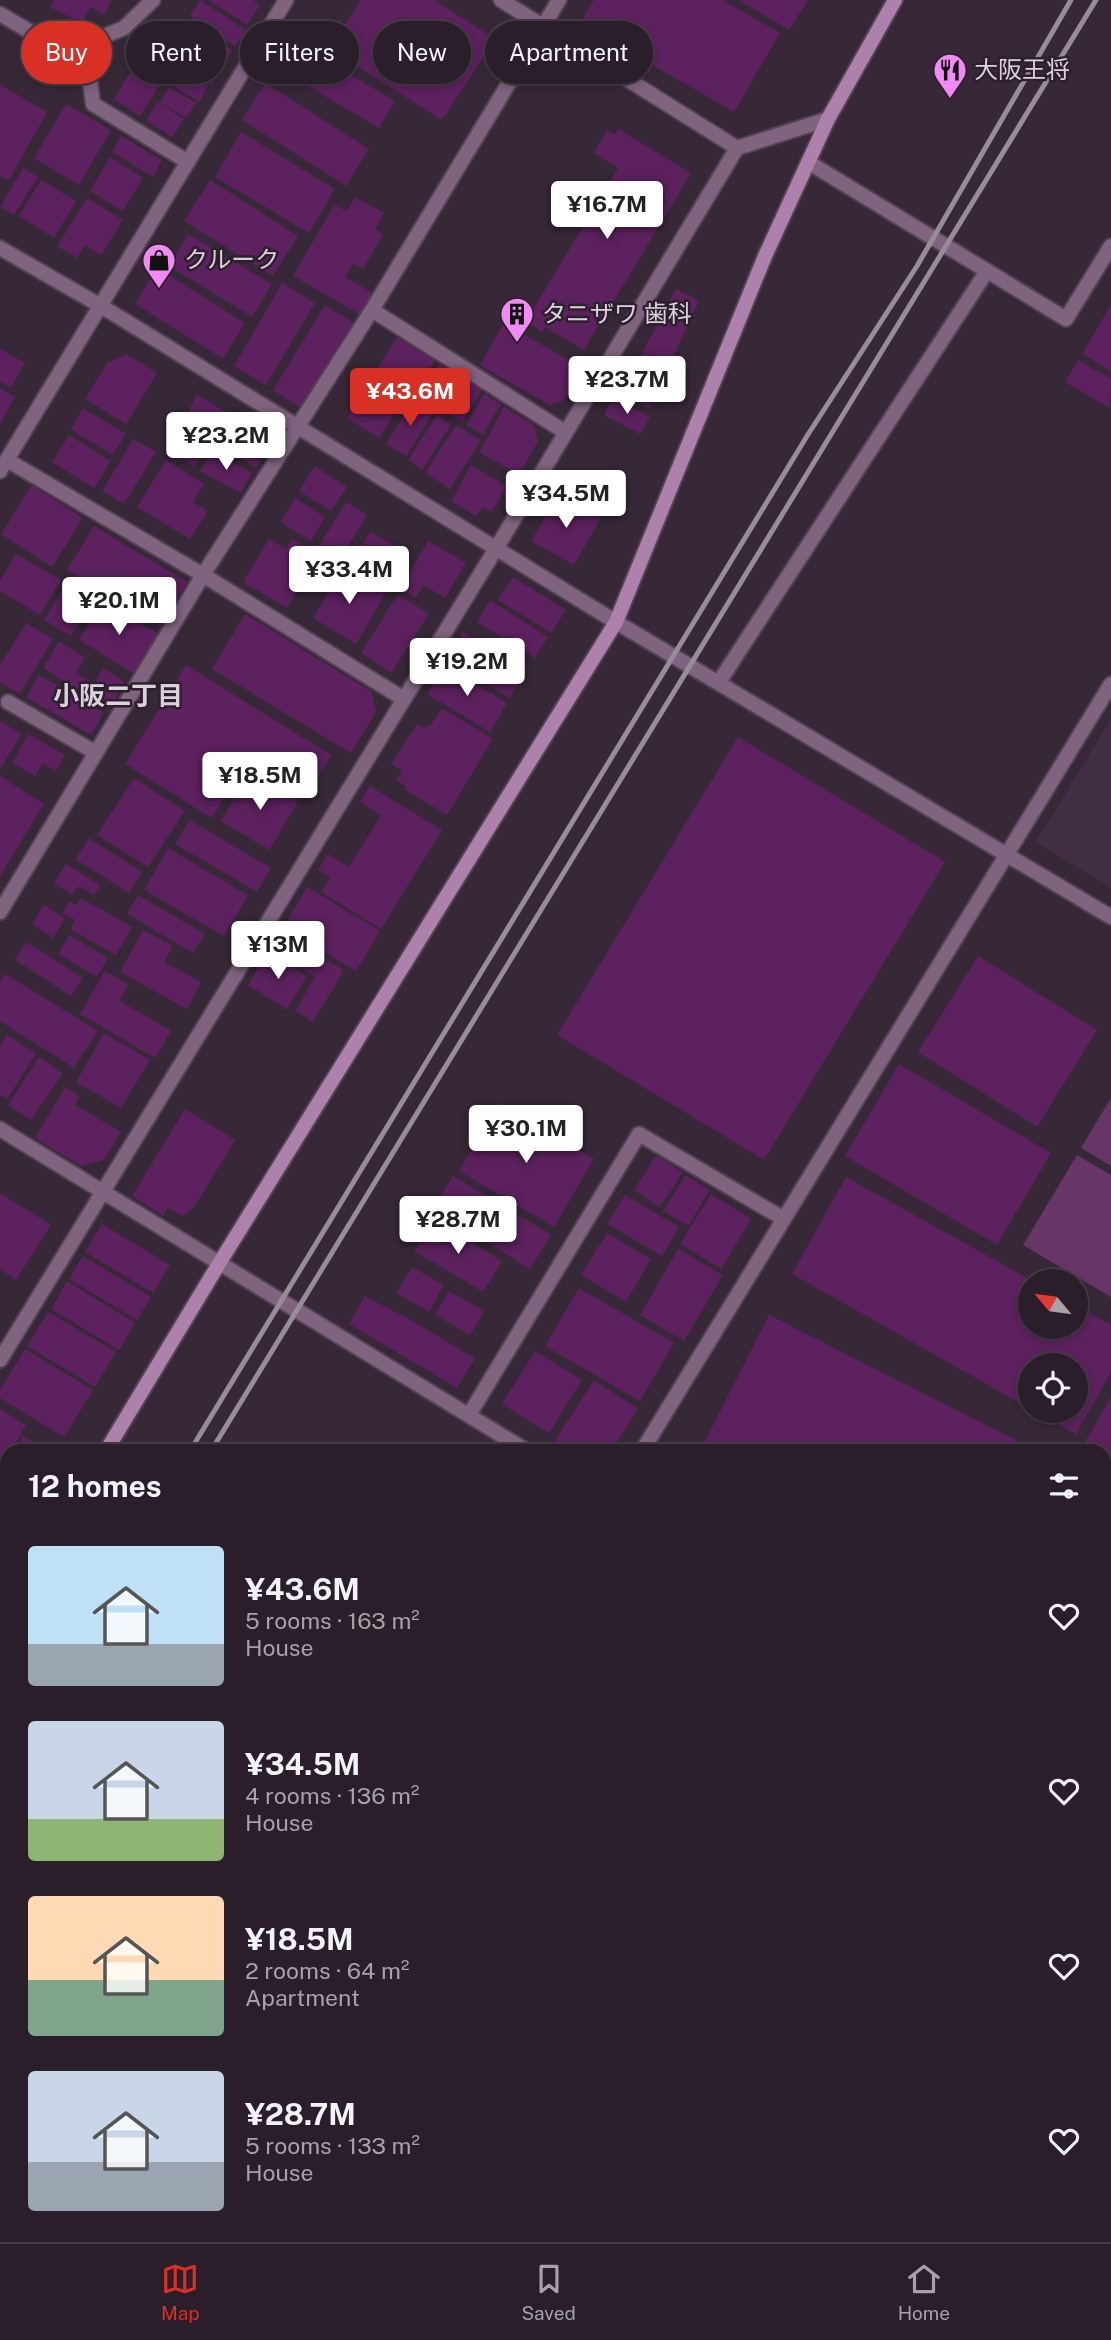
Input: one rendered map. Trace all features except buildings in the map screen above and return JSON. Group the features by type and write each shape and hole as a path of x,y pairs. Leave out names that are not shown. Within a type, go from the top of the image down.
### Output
{"street":[{"path":"112,33 124,28 153,0"},
{"path":"286,0 3,465 203,575 404,699"},
{"path":"501,0 536,21"},
{"path":"547,21 559,0"},
{"path":"110,1444 616,622 760,269 828,118 895,0"},
{"path":"0,15 21,27"},
{"path":"90,84 93,104 188,162"},
{"path":"0,912 203,575 372,310 509,84"},
{"path":"636,84 737,148"},
{"path":"0,1360 497,547 737,148 828,118"},
{"path":"808,162 1066,318 1111,246"},
{"path":"0,247 102,306 616,622 1111,916"},
{"path":"719,682 987,271"},
{"path":"372,310 565,432"},
{"path":"646,1444 1111,684"},
{"path":"8,702 96,753"},
{"path":"0,1129 516,1444"},
{"path":"469,1415 639,1133 784,1219"}],"shaded area":[{"path":"1111,719 1111,888 1036,842"},
{"path":"1111,1098 1111,1166 1081,1148"},
{"path":"1077,1155 1111,1175 1111,1297 1088,1283 1088,1269 1064,1269 1023,1245"}],"railway":[{"path":"194,1444 807,436 917,266 1071,0"},
{"path":"215,1444 1096,0"}],"place":[{"name":"大阪王将","path":"950,100"},
{"name":"クルーク","path":"159,290"},
{"name":"タニザワ 歯科","path":"517,344"}],"district":[{"name":"小阪二丁目","path":"118,696"}]}
